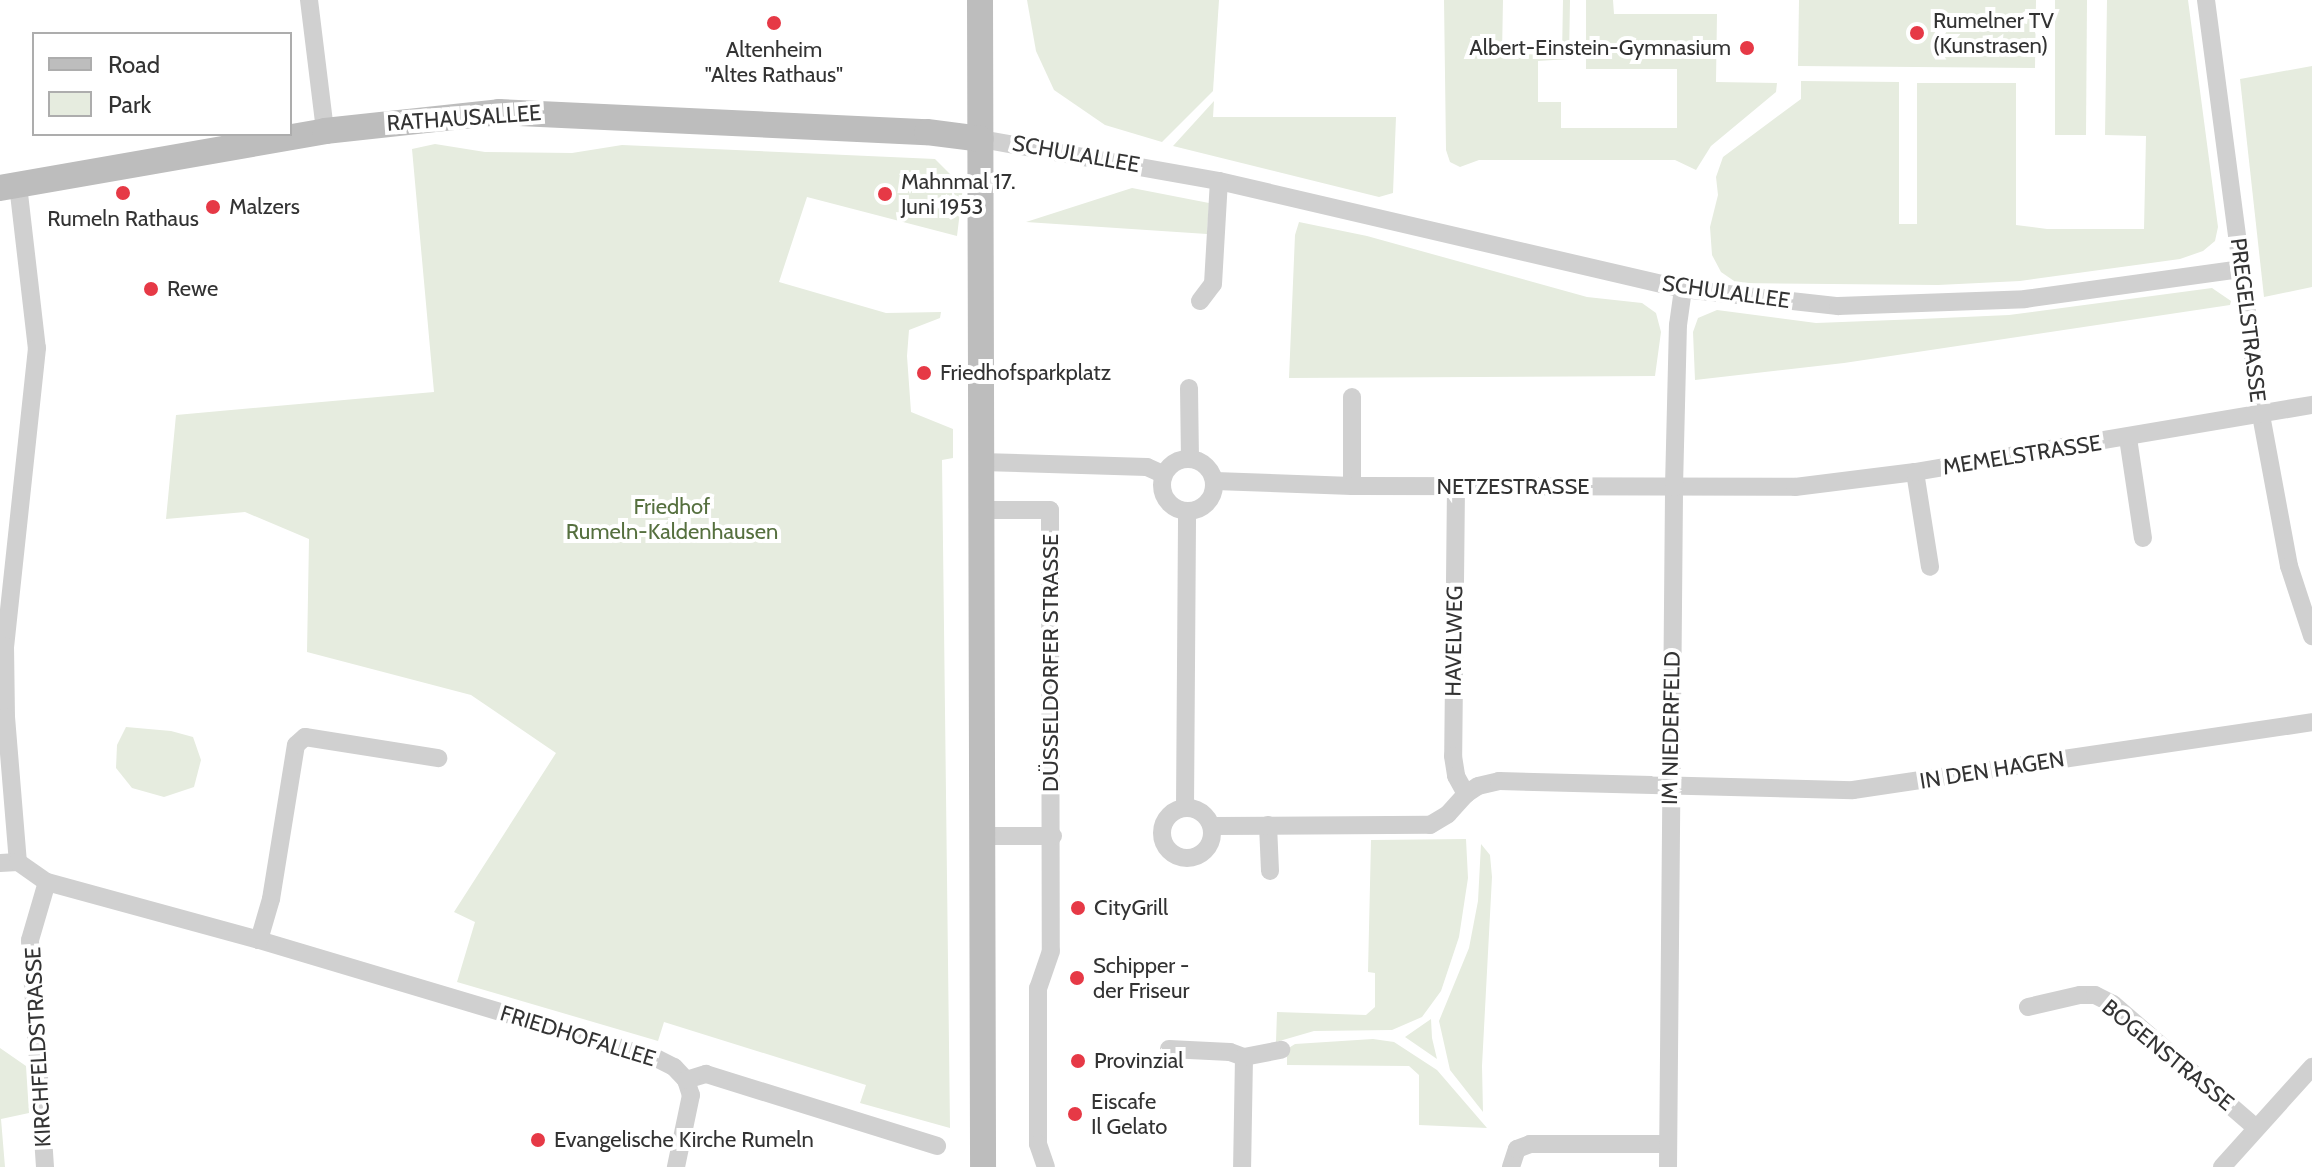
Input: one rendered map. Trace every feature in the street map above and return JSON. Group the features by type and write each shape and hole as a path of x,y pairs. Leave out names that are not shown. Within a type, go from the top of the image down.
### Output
{"main road":[{"path":"980,0 983,1167"},
{"name":"RATHAUSALLEE","path":"9,186 325,131 499,112 911,131 981,139"}],"street":[{"path":"309,0 325,131"},
{"name":"PREGELSTRASSE","path":"2206,0 2261,415 2289,566 2312,636"},
{"name":"SCHULALLEE","path":"981,139 1219,181 1683,289 1838,306 2025,299 2242,269"},
{"path":"1200,301 1213,284 1219,181"},
{"path":"9,186 37,348 5,646 9,862"},
{"name":"IM NIEDERFELD","path":"1668,1167 1674,487 1678,325 1683,289"},
{"path":"1189,388 1190,458"},
{"path":"1352,397 1352,486"},
{"name":"MEMELSTRASSE","path":"1674,487 1795,487 1915,472 2312,405"},
{"name":"MEMELSTRASSE","path":"2128,438 2143,538"},
{"path":"1190,458 1207,465 1215,481 1211,499 1204,506 1179,510 1166,499 1163,474 1174,462 1190,458"},
{"path":"981,462 1147,467 1163,474"},
{"name":"MEMELSTRASSE","path":"1915,472 1930,567"},
{"name":"NETZESTRASSE","path":"1215,481 1352,486 1674,487"},
{"name":"HAVELWEG","path":"1456,486 1453,756 1456,776 1466,794"},
{"name":"DÜSSELDORFER STRASSE","path":"981,510 1050,510 1051,951 1038,988 1038,1144 1046,1167"},
{"path":"1185,808 1187,511"},
{"name":"IN DEN HAGEN","path":"1466,794 1478,786 1499,781 1853,790 2312,722"},
{"path":"259,940 271,899 296,745 305,737 438,758"},
{"path":"1212,826 1410,828 1430,825 1448,814 1466,794"},
{"path":"1185,808 1205,816 1212,826 1212,839 1205,851 1195,857 1172,854 1163,840 1163,826 1175,811 1185,808"},
{"path":"1268,825 1270,871"},
{"path":"982,836 1053,836"},
{"name":"FRIEDHOFALLEE","path":"9,862 47,882 259,940 656,1058 674,1067 686,1080"},
{"name":"KIRCHFELDSTRASSE","path":"45,1167 30,940 47,882"},
{"name":"BOGENSTRASSE","path":"2028,1007 2080,995 2095,995 2113,1004 2256,1128"},
{"path":"1169,1049 1230,1052 1244,1057 1281,1050"},
{"path":"1242,1167 1244,1057"},
{"path":"2222,1167 2312,1067"},
{"path":"676,1167 690,1113 691,1095 686,1080 706,1074 937,1146"},
{"path":"1511,1167 1517,1149 1530,1144 1668,1144"}],"green space":[{"path":"1027,0 1219,0 1213,91 1162,142 1105,125 1054,90 1036,51"},
{"path":"1444,0 1503,0 1502,54 1562,55 1563,0 1570,0 1569,59 1538,61 1538,102 1561,102 1561,128 1677,128 1677,69 1586,69 1586,0 1613,0 1614,14 1717,14 1716,82 1777,83 1776,92 1711,146 1696,170 1675,160 1479,160 1460,167 1450,162 1446,150"},
{"name":"Rumelner TV (Kunstrasen)","path":"1799,0 2036,0 2035,68 1798,66"},
{"path":"2055,0 2087,0 2086,135 2055,135"},
{"path":"2107,0 2188,0 2218,227 2215,241 2203,251 2180,259 2020,281 1938,285 1737,283 1721,272 1712,255 1710,227 1718,195 1716,177 1723,157 1801,99 1801,81 1899,82 1899,224 1917,224 1917,83 2016,83 2016,225 2047,229 2144,229 2146,136 2105,135"},
{"path":"2312,66 2312,287 2264,297 2240,79"},
{"path":"1214,101 1213,117 1396,117 1393,193 1379,197 1173,146"},
{"name":"Friedhof Rumeln-Kaldenhausen","path":"435,144 485,152 572,153 622,145 935,159 963,187 957,236 807,197 779,282 886,313 941,312 940,318 909,330 907,356 911,412 953,429 953,458 942,460 950,1128 860,1103 866,1085 664,1022 658,1041 457,982 475,922 454,912 556,753 471,695 307,652 309,539 245,512 166,519 176,415 434,392 412,149"},
{"path":"1132,188 1209,203 1207,234 1026,222"},
{"path":"1299,222 1367,236 1587,297 1642,303 1656,313 1661,332 1655,376 1289,378 1295,235"},
{"path":"2212,288 2231,301 2230,305 1844,363 1695,380 1693,332 1698,318 1717,310 1816,323 1920,319 2009,315"},
{"path":"126,727 171,731 193,737 201,760 194,787 164,797 132,788 116,768 117,745"},
{"path":"1466,839 1468,878 1459,937 1441,991 1422,1017 1392,1030 1314,1031 1276,1042 1277,1012 1366,1015 1375,1007 1375,973 1368,972 1371,840"},
{"path":"1481,844 1490,855 1492,877 1482,1066 1483,1112 1450,1070 1439,1021 1469,948 1478,901"},
{"path":"1431,1019 1432,1038 1437,1059 1405,1037"},
{"path":"1373,1039 1394,1042 1437,1070 1487,1128 1419,1125 1419,1075 1409,1066 1287,1065 1287,1049 1295,1044"},
{"path":"0,1048 26,1066 29,1113 1,1119 5,1167 0,1167"}],"place":[{"name":"Altenheim \"Altes Rathaus\"","path":"774,23"},
{"name":"Rumelner TV (Kunstrasen)","path":"1917,33"},
{"name":"Albert-Einstein-Gymnasium","path":"1747,48"},
{"name":"Rumeln Rathaus","path":"123,193"},
{"name":"Mahnmal 17. Juni 1953","path":"885,194"},
{"name":"Malzers","path":"213,207"},
{"name":"Rewe","path":"151,289"},
{"name":"Friedhofsparkplatz","path":"924,373"},
{"name":"CityGrill","path":"1078,908"},
{"name":"Schipper - der Friseur","path":"1077,978"},
{"name":"Provinzial","path":"1078,1061"},
{"name":"Eiscafe Il Gelato","path":"1075,1114"},
{"name":"Evangelische Kirche Rumeln","path":"538,1140"}]}
